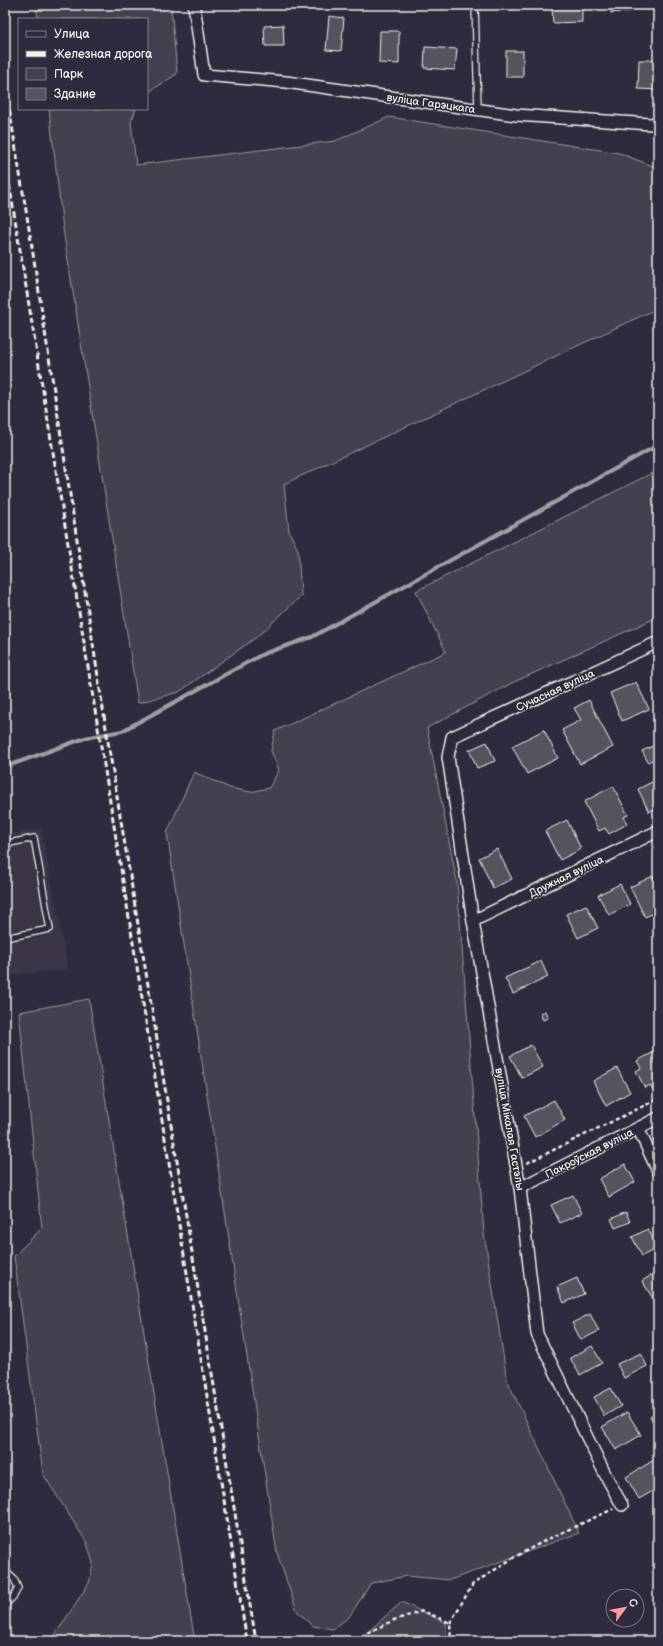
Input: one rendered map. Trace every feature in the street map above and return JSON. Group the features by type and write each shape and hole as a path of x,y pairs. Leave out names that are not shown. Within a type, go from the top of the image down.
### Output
{"street":[{"name":"вуліца Гарэцкага","path":"194,5 204,75 286,82 516,115 651,124 658,122"},
{"name":"Сучасная вуліца","path":"452,737 658,642"},
{"name":"вуліца Мікалая Гастэлы","path":"452,737 448,757 473,921 517,1168 536,1334 605,1474 622,1505"},
{"name":"Дружная вуліца","path":"473,921 658,831"},
{"name":"Пакроўская вуліца","path":"520,1188 658,1118"},
{"path":"638,1128 658,1171"}],"lane":[{"path":"459,5 481,5"},
{"path":"475,5 478,109"},
{"path":"5,844 34,838 50,929 5,938"},
{"path":"5,1570 14,1579 18,1588 14,1596 5,1605"}],"path":[{"path":"517,1168 658,1099"},
{"path":"451,1641 450,1624 473,1584 513,1558 548,1539 622,1505"},
{"path":"356,1641 365,1634 394,1620 423,1612 450,1624"}],"shaded area":[{"path":"41,829 68,969 5,976 5,835"}],"green space":[{"path":"36,5 171,5 177,74 148,92 148,18 38,18"},
{"path":"49,110 136,110 131,122 136,165 335,141 389,117 619,153 658,168 658,308 284,484 289,531 298,550 301,596 258,636 179,692 138,703 63,229"},
{"path":"658,470 658,617 514,682 427,728 457,882 484,1233 507,1380 579,1533 450,1580 407,1576 371,1583 349,1617 333,1629 313,1626 297,1611 277,1553 167,833 194,772 230,788 250,792 269,788 279,770 271,751 275,731 446,652 416,591"},
{"path":"89,999 195,1641 51,1641 89,1583 93,1563 87,1543 43,1474 14,1256 42,1228 19,1012"},
{"path":"402,1602 446,1623 446,1641 357,1641"}],"building":[{"path":"611,5 631,5 632,11 611,13"},
{"path":"582,6 582,22 553,23 552,7"},
{"path":"329,16 344,18 341,51 326,50"},
{"path":"283,25 284,46 265,46 264,26"},
{"path":"380,31 399,31 399,64 379,63"},
{"path":"425,47 457,49 455,70 424,68"},
{"path":"506,51 523,51 523,77 506,77"},
{"path":"639,60 658,60 658,90 638,89"},
{"path":"636,682 649,709 622,721 610,693"},
{"path":"589,700 613,747 580,764 562,730 581,720 574,708"},
{"path":"544,730 558,758 527,774 512,746"},
{"path":"487,742 495,761 477,768 469,750"},
{"path":"655,745 658,750 658,757 648,762 642,751"},
{"path":"658,779 658,807 649,812 638,789"},
{"path":"613,786 628,815 624,817 627,824 609,834 605,828 599,831 584,802"},
{"path":"567,820 581,849 560,860 545,831"},
{"path":"497,849 512,879 493,888 479,858"},
{"path":"653,876 658,887 658,911 645,917 630,887"},
{"path":"620,884 630,904 609,915 598,895"},
{"path":"586,905 598,928 578,938 566,914"},
{"path":"541,961 548,977 513,994 505,978"},
{"path":"545,1011 548,1018 543,1020 540,1013"},
{"path":"531,1045 543,1067 522,1078 510,1056"},
{"path":"656,1051 658,1055 658,1088 653,1090 650,1085 645,1088 636,1071 641,1068 637,1061"},
{"path":"617,1068 630,1092 606,1106 593,1081"},
{"path":"554,1100 565,1120 535,1137 524,1116"},
{"path":"625,1164 635,1182 609,1197 599,1179"},
{"path":"573,1195 582,1213 560,1223 551,1205"},
{"path":"626,1212 630,1222 615,1228 611,1219"},
{"path":"648,1229 658,1248 642,1256 632,1237"},
{"path":"658,1271 658,1297 654,1300 642,1281"},
{"path":"577,1278 584,1294 564,1303 557,1287"},
{"path":"590,1314 599,1331 581,1340 572,1323"},
{"path":"592,1346 602,1363 580,1375 570,1358"},
{"path":"641,1353 647,1366 624,1378 617,1364"},
{"path":"611,1388 621,1406 604,1416 594,1397"},
{"path":"627,1412 641,1435 616,1450 602,1427"},
{"path":"658,1412 658,1432 650,1416"},
{"path":"654,1460 658,1466 658,1488 639,1499 626,1477"}],"waterway":[{"path":"5,767 85,738 122,731 263,654 312,637 658,445"}],"railway":[{"path":"5,83 32,247 109,748 256,1641"},
{"path":"5,158 247,1641"}]}
